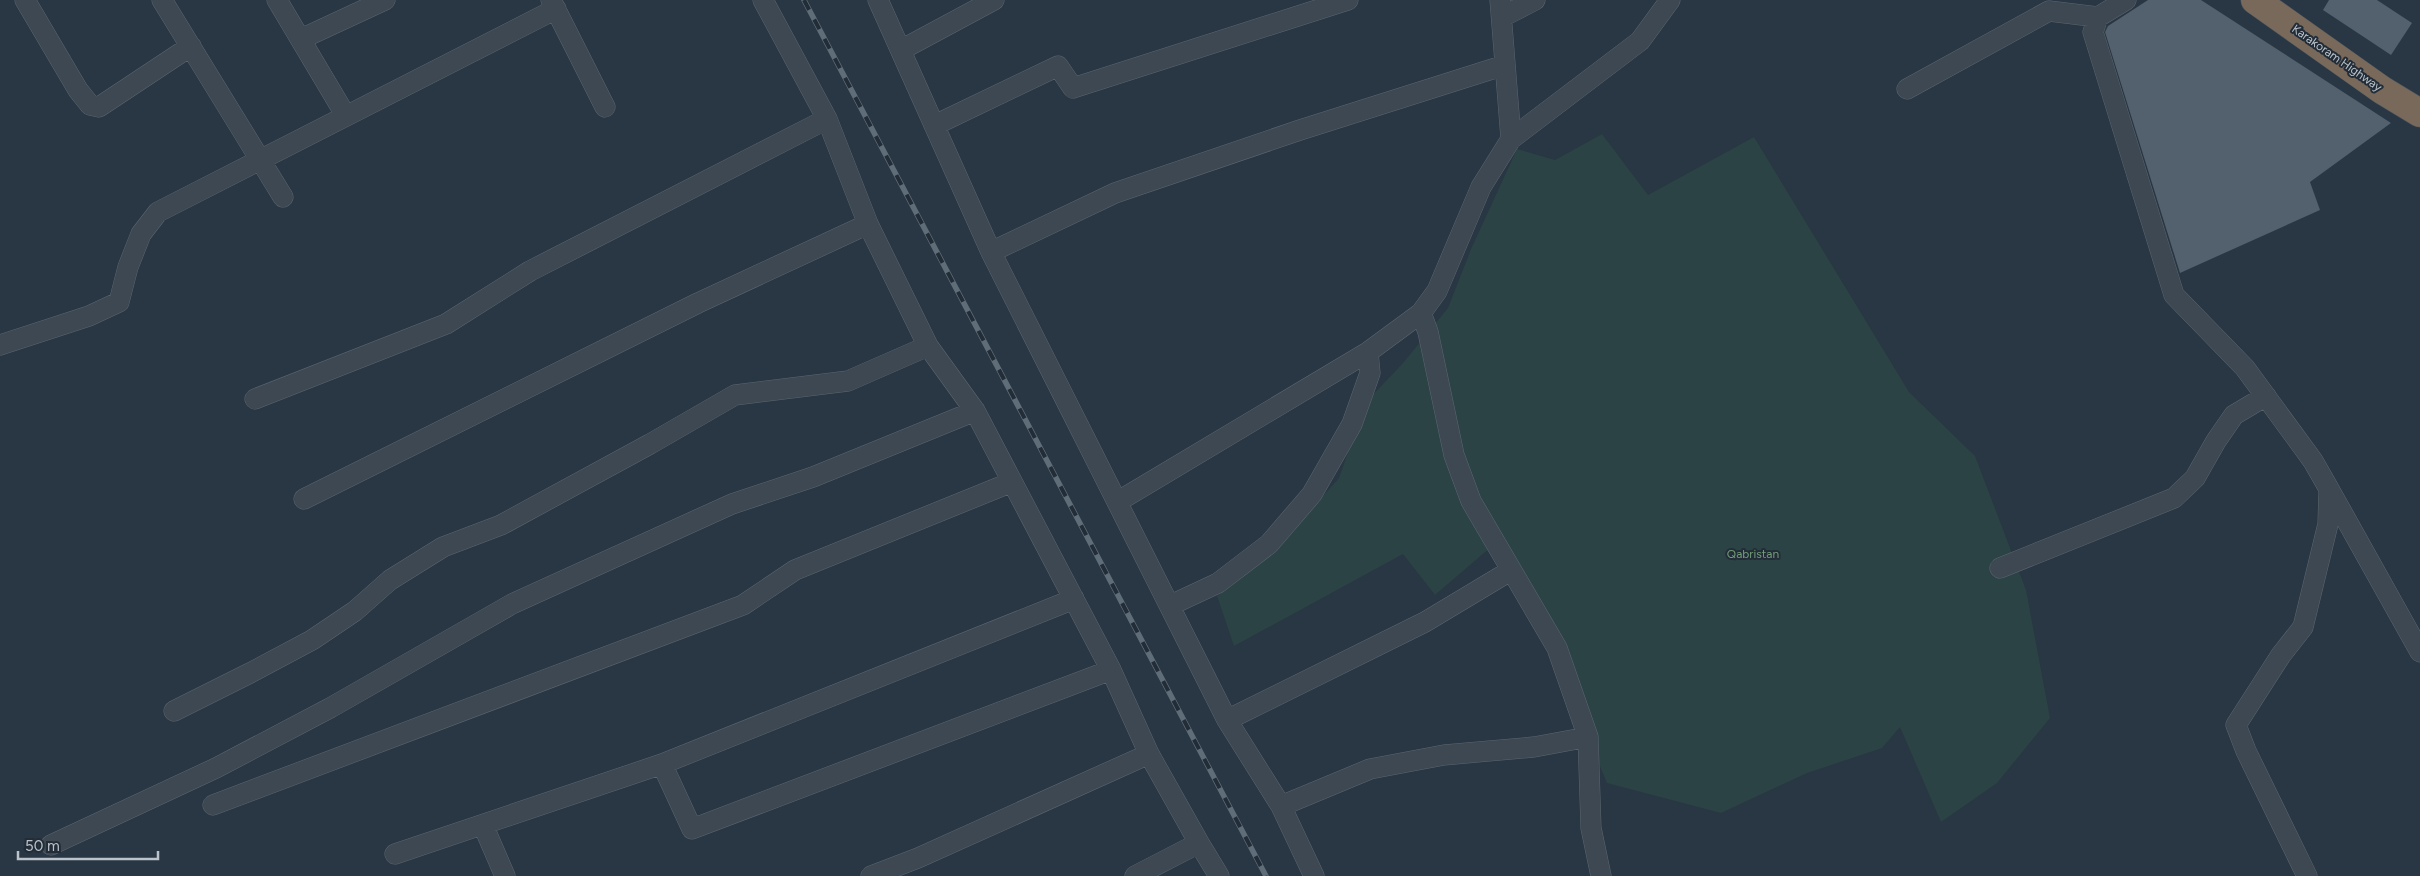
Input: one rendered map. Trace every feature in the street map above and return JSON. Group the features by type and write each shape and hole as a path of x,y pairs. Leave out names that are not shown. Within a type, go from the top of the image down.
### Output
{"highway":[{"name":"Karakoram Highway","path":"2255,0 2382,90 2420,113"}],"street":[{"path":"25,0 78,90 90,105 99,107 191,46"},
{"path":"162,0 283,197"},
{"path":"277,0 346,116"},
{"path":"301,39 385,0"},
{"path":"764,0 827,120 868,224 928,346 975,411 1111,670 1149,754 1219,876"},
{"path":"878,0 991,252 1171,605 1227,720 1281,806 1314,876"},
{"path":"901,50 994,0"},
{"path":"935,125 1058,66 1072,88 1348,0"},
{"path":"1511,139 1501,9 1534,0"},
{"path":"1117,502 1368,352 1421,314 1437,291 1481,187 1511,139 1640,41 1670,0"},
{"path":"1907,89 2049,11 2098,17 2126,0"},
{"path":"0,345 90,316 119,302 128,267 141,234 158,212 346,116 554,4 605,107"},
{"path":"2098,17 2093,32 2174,295 2245,368 2313,460 2420,652"},
{"path":"991,252 1115,192 1300,130 1505,65"},
{"path":"255,399 446,324 530,272 827,120"},
{"path":"304,499 654,324 868,224"},
{"path":"1421,314 1428,332 1454,456 1471,501 1510,571 1557,648 1588,737 1590,828 1601,876"},
{"path":"174,711 312,640 355,611 390,580 443,547 501,525 650,444 735,395 848,381 928,346"},
{"path":"1171,605 1218,583 1269,544 1312,494 1352,424 1370,373 1368,352"},
{"path":"2000,568 2174,498 2195,478 2216,441 2234,415 2266,396"},
{"path":"50,845 216,768 330,708 512,604 732,504 813,477 975,411"},
{"path":"213,805 744,605 795,570 1012,482"},
{"path":"2307,876 2246,751 2236,724 2281,655 2304,626 2328,524 2329,489"},
{"path":"1227,720 1425,622 1510,571"},
{"path":"395,854 662,764 1074,598"},
{"path":"662,764 692,829 1111,670"},
{"path":"1281,806 1370,769 1444,755 1534,747 1588,737"},
{"path":"871,876 918,858 1149,754"},
{"path":"483,825 505,876"},
{"path":"1134,876 1199,843"}],"green space":[{"name":"Qabristan","path":"1602,134 1648,195 1754,137 1909,392 1975,456 2026,590 2050,718 1997,783 1941,822 1900,727 1882,748 1807,773 1721,813 1607,783 1563,678 1498,541 1435,595 1403,554 1234,646 1217,596 1280,544 1339,478 1365,403 1403,363 1448,308 1471,249 1517,149 1555,160"}],"building":[{"path":"2148,0 2201,0 2391,123 2310,182 2320,210 2180,273 2105,32 2108,26"},
{"path":"2329,0 2377,0 2412,23 2391,55 2323,10"}],"railway":[{"path":"804,0 1266,876"}]}
